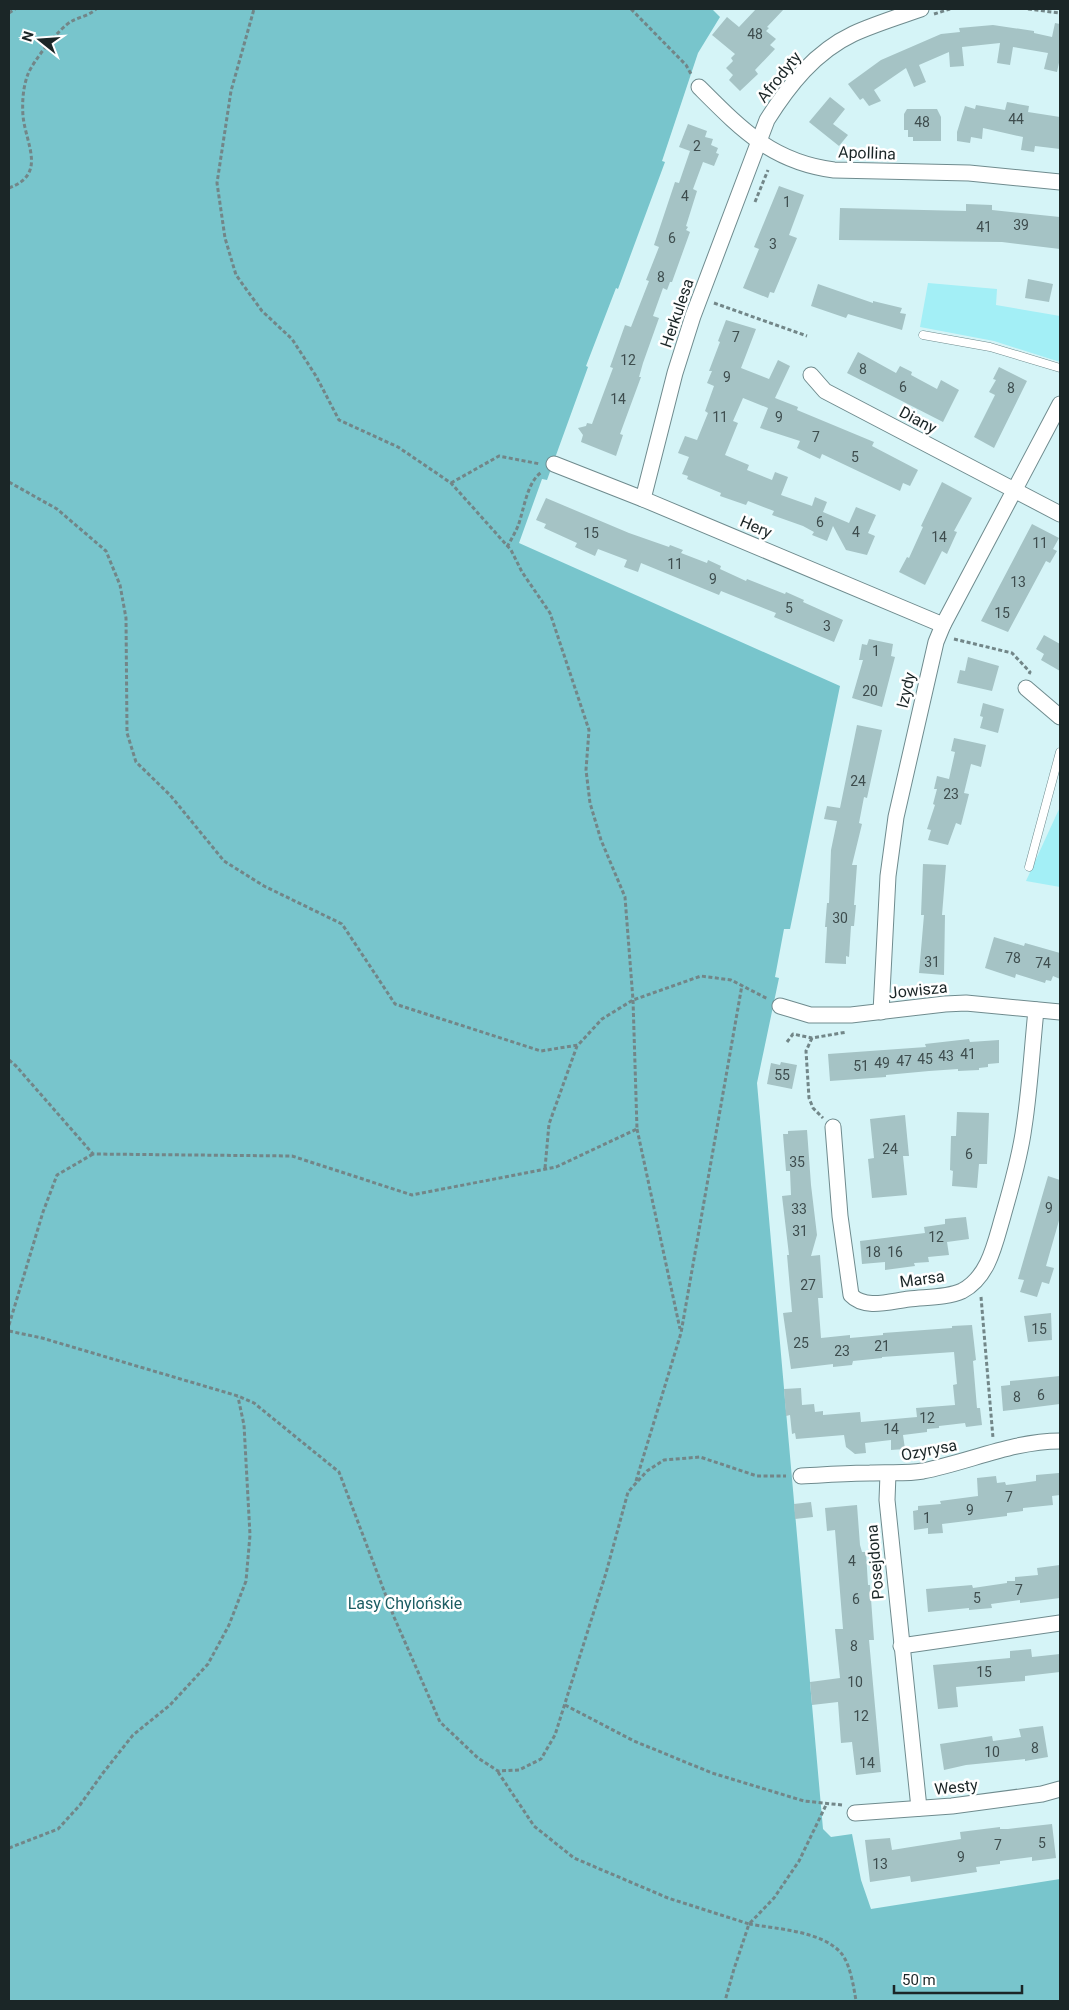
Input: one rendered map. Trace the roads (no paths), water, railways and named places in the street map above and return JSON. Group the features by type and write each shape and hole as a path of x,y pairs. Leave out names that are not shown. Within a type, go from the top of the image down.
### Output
{"street":[{"name":"Afrodyty","path":"758,142 767,120 781,97 808,65 832,46 852,34 921,9"},
{"name":"Apollina","path":"699,87 758,142 802,163 827,169 969,173 1060,182"},
{"name":"Herkulesa","path":"643,499 675,372 693,316 758,142"},
{"name":"Diany","path":"811,375 824,391 1060,514"},
{"name":"Izydy","path":"881,1012 891,845 930,661 943,625 1060,404"},
{"name":"Hery","path":"552,465 643,499 943,625"},
{"path":"1026,688 1060,717"},
{"name":"Jowisza","path":"780,1006 810,1015 881,1012 966,1003 1060,1012"},
{"name":"Marsa","path":"833,1127 840,1216 851,1295 856,1300 874,1303 947,1295 962,1290 985,1269 992,1254 1016,1169 1024,1127 1036,1010"},
{"name":"Ozyrysa","path":"801,1476 872,1472 906,1474 952,1465 994,1452 1042,1441 1060,1440"},
{"name":"Posejdona","path":"888,1474 887,1500 919,1808"},
{"path":"901,1646 1060,1623"},
{"name":"Westy","path":"855,1813 952,1806 1033,1795 1060,1788"}],"lane":[{"path":"922,335 990,347 1060,368"},
{"path":"1029,867 1060,752"}],"park label":[{"name":"Lasy Chylońskie","path":"405,1603"}]}
